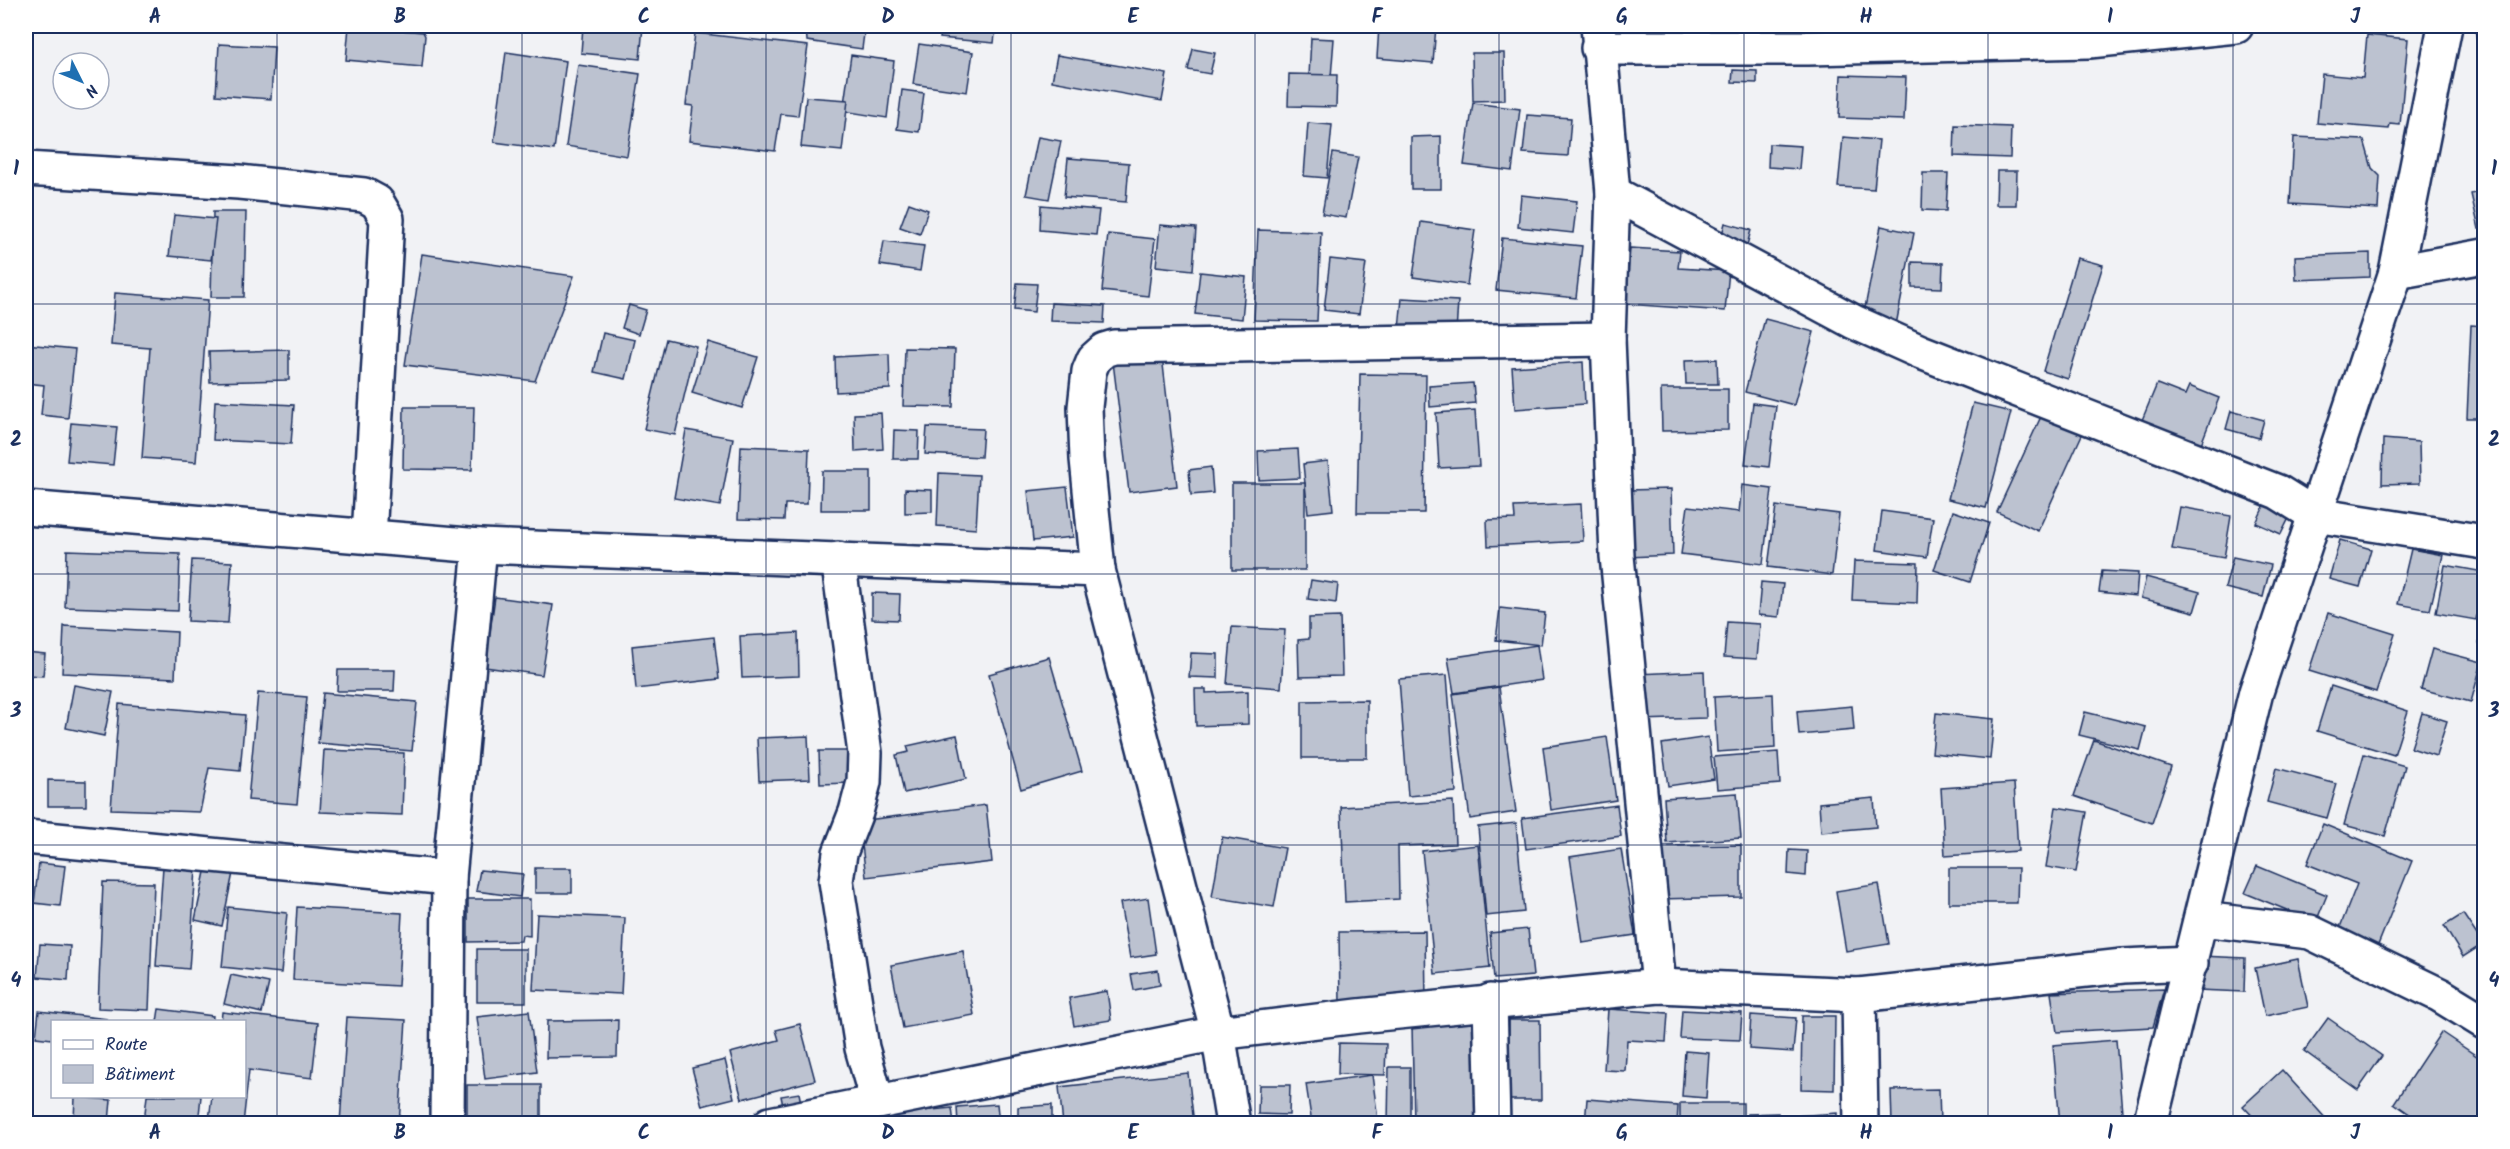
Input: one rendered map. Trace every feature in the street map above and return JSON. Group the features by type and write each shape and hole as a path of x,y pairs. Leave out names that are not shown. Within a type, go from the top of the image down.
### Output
{"street":[{"path":"1659,986 1617,556 1608,339 1613,193 1598,37 1808,48 2078,42 2236,26"},
{"path":"2150,1124 2256,692 2396,272 2445,26"},
{"path":"26,169 239,182 364,195 377,202 387,219 369,537"},
{"path":"1613,193 1854,322 1921,352 2278,492 2315,515 2484,542"},
{"path":"2396,272 2484,256"},
{"path":"1233,1124 1218,1033 1098,570 1087,459 1085,406 1089,371 1094,359 1104,350 1114,347 1608,339"},
{"path":"26,508 480,546 1098,570"},
{"path":"447,1124 449,878 480,546"},
{"path":"838,559 865,753 864,782 856,812 840,853 836,881 862,1048 878,1101"},
{"path":"26,837 449,878"},
{"path":"2202,919 2310,932 2440,995 2484,1022"},
{"path":"771,1124 1218,1033 1490,1001 1659,986 1859,995 2123,966 2191,963"},
{"path":"1859,995 1861,1124"},
{"path":"1490,1001 1493,1124"}],"building":[{"path":"349,26 423,32 425,36 422,67 346,60"},
{"path":"583,26 643,26 640,59 581,53"},
{"path":"806,26 865,26 862,49 807,41"},
{"path":"942,26 996,26 994,43 940,38"},
{"path":"1379,26 1436,26 1433,63 1377,58"},
{"path":"1675,26 1706,26 1705,33 1674,29"},
{"path":"1825,26 1905,26 1904,36 1824,30"},
{"path":"2475,26 2484,26 2484,95"},
{"path":"695,33 808,46 798,116 781,114 775,151 689,141 693,106 686,105"},
{"path":"2367,35 2408,39 2400,125 2390,124 2389,129 2317,123 2322,74 2363,78"},
{"path":"1311,38 1334,39 1331,77 1309,76"},
{"path":"219,44 274,47 271,99 216,95"},
{"path":"919,44 973,52 967,92 913,84"},
{"path":"1193,49 1215,53 1210,74 1188,70"},
{"path":"506,52 566,61 554,150 494,142"},
{"path":"1472,53 1504,53 1505,100 1473,101"},
{"path":"851,55 894,61 887,118 843,111"},
{"path":"1057,55 1167,74 1162,101 1052,81"},
{"path":"578,65 640,74 627,156 566,146"},
{"path":"1733,70 1757,71 1757,83 1732,82"},
{"path":"1289,74 1337,75 1336,107 1288,106"},
{"path":"1841,75 1906,77 1904,120 1839,118"},
{"path":"902,90 924,93 919,132 897,129"},
{"path":"806,97 848,100 842,151 801,147"},
{"path":"1473,103 1520,109 1512,171 1464,165"},
{"path":"1527,115 1571,118 1568,156 1523,153"},
{"path":"1308,123 1332,125 1327,178 1304,176"},
{"path":"1955,125 2011,127 2010,158 1954,156"},
{"path":"1441,136 1441,189 1411,189 1411,137"},
{"path":"1038,137 1061,141 1049,199 1026,195"},
{"path":"1843,137 1879,140 1874,189 1838,187"},
{"path":"2294,137 2364,140 2372,168 2380,176 2378,209 2290,204"},
{"path":"1769,144 1801,146 1799,169 1768,167"},
{"path":"1333,153 1358,157 1346,218 1322,214"},
{"path":"1068,158 1129,163 1126,202 1064,197"},
{"path":"1997,171 2017,171 2016,205 1996,205"},
{"path":"1923,173 1948,173 1946,211 1922,210"},
{"path":"2484,190 2484,228 2479,229 2471,194"},
{"path":"1521,195 1577,201 1573,233 1518,227"},
{"path":"909,203 928,210 920,234 900,227"},
{"path":"1041,205 1099,210 1096,235 1040,230"},
{"path":"213,212 246,212 244,297 211,297"},
{"path":"174,215 216,219 211,260 169,256"},
{"path":"1421,222 1475,230 1467,285 1413,277"},
{"path":"1725,223 1751,230 1746,249 1720,242"},
{"path":"1160,225 1196,228 1193,270 1156,266"},
{"path":"1881,226 1914,233 1895,330 1862,323"},
{"path":"1258,230 1321,232 1317,321 1254,320"},
{"path":"1108,234 1155,239 1148,296 1102,291"},
{"path":"1502,238 1582,246 1576,298 1496,290"},
{"path":"884,241 924,246 920,271 880,265"},
{"path":"1630,248 1680,251 1678,268 1729,271 1725,311 1626,304"},
{"path":"2370,253 2370,277 2296,280 2295,256"},
{"path":"422,254 574,276 535,381 405,365"},
{"path":"2077,258 2103,265 2068,379 2043,371"},
{"path":"1330,259 1366,263 1359,314 1324,310"},
{"path":"1912,262 1943,263 1942,288 1912,287"},
{"path":"1200,272 1246,277 1242,319 1195,314"},
{"path":"1017,283 1037,284 1034,312 1014,310"},
{"path":"115,293 208,300 196,462 142,458 150,348 111,345"},
{"path":"1402,298 1458,301 1456,332 1399,329"},
{"path":"1051,303 1105,306 1104,323 1050,321"},
{"path":"629,305 646,310 639,334 622,328"},
{"path":"1765,319 1814,332 1794,405 1745,392"},
{"path":"2471,325 2484,326 2484,418 2467,418"},
{"path":"603,333 635,340 626,379 594,372"},
{"path":"666,339 696,346 675,435 644,429"},
{"path":"708,342 758,357 742,408 692,393"},
{"path":"26,344 75,349 68,418 41,415 44,385 26,383"},
{"path":"905,348 955,349 953,407 903,406"},
{"path":"289,350 289,380 210,382 209,352"},
{"path":"889,354 890,389 836,392 835,357"},
{"path":"1162,356 1177,486 1129,492 1113,362"},
{"path":"1717,359 1718,384 1686,384 1685,360"},
{"path":"1583,362 1585,404 1515,409 1512,367"},
{"path":"1360,374 1426,375 1424,513 1357,513"},
{"path":"1473,383 1475,403 1430,407 1429,386"},
{"path":"2157,384 2185,395 2189,386 2219,398 2201,444 2142,420"},
{"path":"1661,389 1728,389 1728,430 1662,431"},
{"path":"215,401 294,405 291,444 213,440"},
{"path":"1753,403 1776,406 1769,467 1745,464"},
{"path":"1973,403 2011,412 1986,508 1948,499"},
{"path":"404,407 474,407 472,470 403,469"},
{"path":"1475,410 1479,466 1439,468 1436,413"},
{"path":"2044,410 2085,428 2038,531 1997,512"},
{"path":"2231,411 2264,420 2259,438 2226,429"},
{"path":"881,413 883,449 855,451 854,414"},
{"path":"71,423 117,427 113,465 67,461"},
{"path":"927,427 983,429 981,457 925,454"},
{"path":"686,430 733,438 720,506 674,498"},
{"path":"894,430 919,431 918,459 893,459"},
{"path":"2383,439 2419,442 2420,483 2382,484"},
{"path":"741,446 809,449 807,504 785,504 784,520 738,519"},
{"path":"1298,449 1300,478 1259,480 1258,451"},
{"path":"1328,461 1333,510 1308,513 1303,464"},
{"path":"1211,467 1213,493 1191,495 1189,470"},
{"path":"822,471 871,471 871,510 821,510"},
{"path":"939,473 979,475 976,529 937,526"},
{"path":"1232,483 1305,483 1305,570 1232,570"},
{"path":"1742,485 1772,489 1763,564 1681,554 1688,506 1739,512"},
{"path":"1067,487 1073,537 1033,541 1028,491"},
{"path":"905,489 932,490 932,512 905,513"},
{"path":"1671,489 1673,555 1628,557 1627,490"},
{"path":"1581,504 1583,541 1488,546 1487,520 1515,519 1514,507"},
{"path":"2265,504 2290,516 2281,534 2256,523"},
{"path":"1776,506 1839,514 1832,575 1768,567"},
{"path":"2180,507 2231,516 2224,558 2172,549"},
{"path":"1882,511 1933,518 1927,557 1877,550"},
{"path":"1953,511 1989,523 1970,582 1934,570"},
{"path":"2340,540 2371,549 2360,587 2329,579"},
{"path":"2411,549 2443,555 2430,610 2398,604"},
{"path":"67,550 180,554 178,611 65,607"},
{"path":"2233,557 2271,565 2263,597 2225,588"},
{"path":"192,560 232,562 228,623 188,621"},
{"path":"1854,561 1918,563 1917,603 1852,600"},
{"path":"2445,565 2484,572 2476,620 2436,613"},
{"path":"2102,571 2138,573 2136,596 2099,592"},
{"path":"2146,577 2200,592 2194,612 2141,598"},
{"path":"1311,580 1338,584 1336,603 1308,599"},
{"path":"1761,582 1783,584 1779,617 1758,615"},
{"path":"872,593 900,594 899,620 872,619"},
{"path":"495,597 553,605 542,675 485,667"},
{"path":"1500,608 1545,613 1541,645 1496,640"},
{"path":"2328,613 2395,634 2376,692 2309,671"},
{"path":"1340,617 1342,676 1299,677 1298,640 1309,639 1309,618"},
{"path":"2484,620 2484,644 2479,643"},
{"path":"1727,622 1760,624 1757,659 1724,657"},
{"path":"64,626 177,632 175,678 62,673"},
{"path":"1232,627 1285,630 1281,688 1227,684"},
{"path":"798,633 799,676 742,678 740,636"},
{"path":"714,637 719,679 636,689 632,646"},
{"path":"1537,645 1542,680 1454,693 1448,658"},
{"path":"2432,649 2482,662 2471,702 2421,689"},
{"path":"26,652 45,654 43,676 26,675"},
{"path":"1191,653 1218,654 1218,678 1189,677"},
{"path":"1049,657 1082,771 1021,789 989,674"},
{"path":"338,670 395,670 394,691 337,691"},
{"path":"1704,671 1706,718 1639,720 1637,674"},
{"path":"1447,675 1456,792 1408,796 1399,679"},
{"path":"74,685 113,692 104,736 66,728"},
{"path":"2331,686 2408,711 2394,755 2317,731"},
{"path":"1499,687 1516,812 1470,819 1453,694"},
{"path":"1195,689 1206,689 1206,693 1248,691 1248,724 1196,726"},
{"path":"258,693 307,697 297,804 248,800"},
{"path":"323,693 417,702 412,751 318,743"},
{"path":"1773,694 1775,748 1717,752 1714,697"},
{"path":"1367,700 1367,758 1302,758 1302,701"},
{"path":"119,704 245,715 240,771 209,768 200,812 111,809"},
{"path":"1852,706 1854,730 1799,735 1797,711"},
{"path":"2085,712 2146,727 2140,750 2079,735"},
{"path":"1936,713 1994,719 1990,759 1932,753"},
{"path":"2422,713 2447,721 2436,756 2411,748"},
{"path":"957,735 966,779 904,793 896,755 909,752 907,746"},
{"path":"808,736 810,779 759,781 757,738"},
{"path":"1607,737 1616,800 1551,810 1543,747"},
{"path":"1708,737 1714,779 1668,786 1662,744"},
{"path":"2094,740 2171,767 2152,823 2074,796"},
{"path":"324,750 404,753 402,815 320,812"},
{"path":"819,751 849,751 850,783 820,784"},
{"path":"1778,752 1780,784 1717,789 1714,757"},
{"path":"2364,754 2405,766 2385,836 2344,825"},
{"path":"2276,768 2337,784 2327,818 2267,802"},
{"path":"48,780 86,781 86,806 48,806"},
{"path":"2014,783 2018,851 1945,856 1941,788"},
{"path":"1737,793 1741,838 1667,843 1664,798"},
{"path":"1874,798 1876,827 1821,832 1819,803"},
{"path":"1453,801 1455,844 1398,846 1399,899 1345,902 1341,807"},
{"path":"986,805 992,862 866,877 859,821"},
{"path":"1617,805 1621,836 1526,849 1522,818"},
{"path":"2056,807 2087,812 2076,872 2046,867"},
{"path":"1516,823 1524,912 1486,916 1478,827"},
{"path":"2323,824 2412,861 2376,950 2337,935 2357,884 2307,864"},
{"path":"1222,837 1285,848 1274,907 1212,897"},
{"path":"1478,845 1490,968 1435,974 1422,851"},
{"path":"1741,845 1741,897 1659,899 1659,846"},
{"path":"1621,849 1635,935 1583,943 1570,857"},
{"path":"1789,850 1807,851 1806,876 1788,874"},
{"path":"39,863 65,866 60,906 34,903"},
{"path":"2257,866 2327,895 2316,922 2245,893"},
{"path":"163,867 196,869 189,969 156,966"},
{"path":"206,867 233,873 222,926 195,920"},
{"path":"535,868 572,868 572,893 535,893"},
{"path":"1949,868 2018,868 2017,903 1949,903"},
{"path":"480,870 523,874 520,897 476,891"},
{"path":"103,882 154,883 149,1010 98,1008"},
{"path":"26,883 32,883 27,946 26,946"},
{"path":"1879,884 1889,944 1846,951 1836,891"},
{"path":"1148,898 1156,954 1130,958 1120,903"},
{"path":"468,899 530,899 530,936 522,935 521,941 468,942"},
{"path":"228,907 287,913 281,973 222,967"},
{"path":"297,907 402,913 398,986 293,980"},
{"path":"537,914 625,918 621,994 533,990"},
{"path":"2463,914 2483,944 2463,957 2444,926"},
{"path":"1528,929 1533,976 1494,979 1490,933"},
{"path":"1425,931 1426,1003 1340,1004 1339,932"},
{"path":"40,944 70,946 68,980 37,977"},
{"path":"26,949 32,949 28,991 26,991"},
{"path":"477,949 526,949 526,1002 477,1002"},
{"path":"963,951 974,1015 903,1028 891,965"},
{"path":"2200,956 2245,958 2244,992 2198,990"},
{"path":"2298,959 2308,1007 2265,1016 2255,968"},
{"path":"1158,970 1160,985 1134,990 1131,974"},
{"path":"231,975 269,983 262,1013 224,1004"},
{"path":"2164,989 2153,1027 2057,1032 2051,993"},
{"path":"1107,991 1111,1020 1074,1026 1069,998"},
{"path":"26,995 30,996 26,1050"},
{"path":"159,1009 213,1016 212,1020 157,1020"},
{"path":"1608,1009 1668,1013 1666,1042 1627,1040 1625,1071 1604,1070"},
{"path":"1682,1010 1742,1013 1740,1040 1680,1038"},
{"path":"39,1011 107,1019 51,1020 51,1039 36,1037"},
{"path":"529,1011 537,1072 485,1079 477,1017"},
{"path":"222,1012 318,1023 312,1078 249,1070 246,1097 246,1020 221,1020"},
{"path":"1751,1015 1796,1018 1793,1052 1749,1049"},
{"path":"1802,1016 1835,1016 1834,1090 1801,1089"},
{"path":"347,1017 406,1020 399,1124 340,1124"},
{"path":"2328,1018 2382,1056 2358,1090 2304,1051"},
{"path":"618,1020 617,1057 546,1058 547,1021"},
{"path":"1509,1020 1540,1020 1541,1100 1508,1100"},
{"path":"1477,1023 1478,1122 1414,1124 1412,1025"},
{"path":"800,1024 815,1080 742,1099 730,1053 779,1040 776,1030"},
{"path":"2441,1032 2484,1061 2484,1124 2424,1124 2394,1103"},
{"path":"2116,1040 2123,1124 2060,1124 2053,1045"},
{"path":"1339,1043 1386,1044 1385,1075 1338,1074"},
{"path":"1685,1051 1709,1053 1706,1098 1682,1096"},
{"path":"725,1060 734,1098 702,1106 692,1068"},
{"path":"1389,1067 1410,1067 1410,1124 1388,1124"},
{"path":"2282,1070 2328,1121 2325,1124 2260,1124 2243,1106"},
{"path":"1188,1073 1194,1124 1063,1124 1059,1087"},
{"path":"1372,1075 1378,1120 1352,1124 1312,1124 1306,1084"},
{"path":"467,1085 541,1085 541,1124 467,1124"},
{"path":"1259,1085 1290,1085 1289,1115 1258,1114"},
{"path":"1939,1089 1940,1124 1892,1124 1891,1090"},
{"path":"799,1093 801,1103 783,1106 781,1096"},
{"path":"75,1098 111,1100 109,1122 74,1120"},
{"path":"147,1098 201,1098 198,1124 144,1121"},
{"path":"212,1098 246,1098 243,1124 209,1120"},
{"path":"1587,1099 1678,1106 1677,1124 1585,1124"},
{"path":"1680,1103 1743,1103 1743,1124 1680,1124"},
{"path":"997,1104 999,1124 958,1124 957,1107"},
{"path":"1052,1105 1052,1124 1018,1124 1018,1107"},
{"path":"952,1108 954,1124 880,1124 881,1115"},
{"path":"1778,1113 1778,1124 1748,1124 1748,1114"},
{"path":"1837,1113 1837,1124 1794,1124 1794,1116"},
{"path":"1520,1118 1568,1120 1568,1124 1519,1124"},
{"path":"1247,1119 1300,1119 1300,1124 1247,1124"}]}
